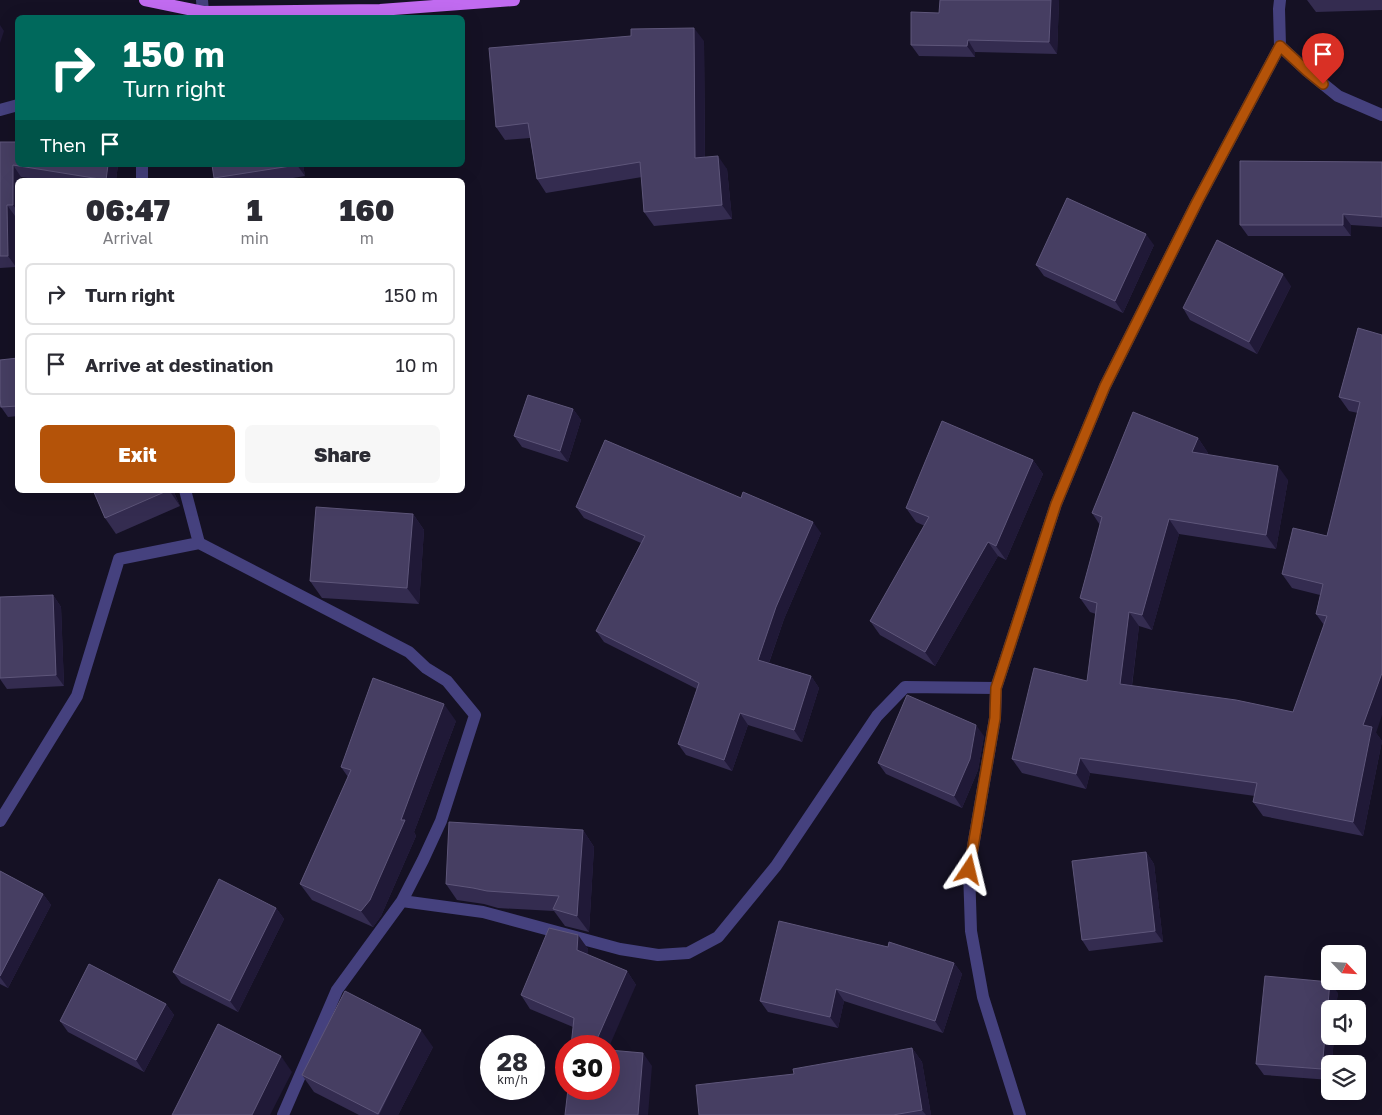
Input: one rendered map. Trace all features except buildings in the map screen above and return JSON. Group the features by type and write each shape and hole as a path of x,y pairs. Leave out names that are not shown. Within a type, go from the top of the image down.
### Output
{"main road":[{"path":"145,0 199,10 380,10 514,0"}],"street":[{"path":"1020,1115 983,997 971,931 969,870 995,718 996,688 1056,504 1105,386 1197,202 1280,46 1280,0"},
{"path":"1280,46 1338,96 1382,116"},
{"path":"0,110 15,107"},
{"path":"186,493 199,543"},
{"path":"0,821 77,696 119,559 199,543 408,652 426,668 447,681 475,715 441,821 402,901 337,990 283,1115"},
{"path":"402,901 483,912 620,949 658,955 688,953 718,937 724,930 776,866 877,716 905,687 996,688"}],"route":[{"path":"969,870 995,718 996,688 1056,504 1105,386 1197,202 1280,46 1323,84"}]}
